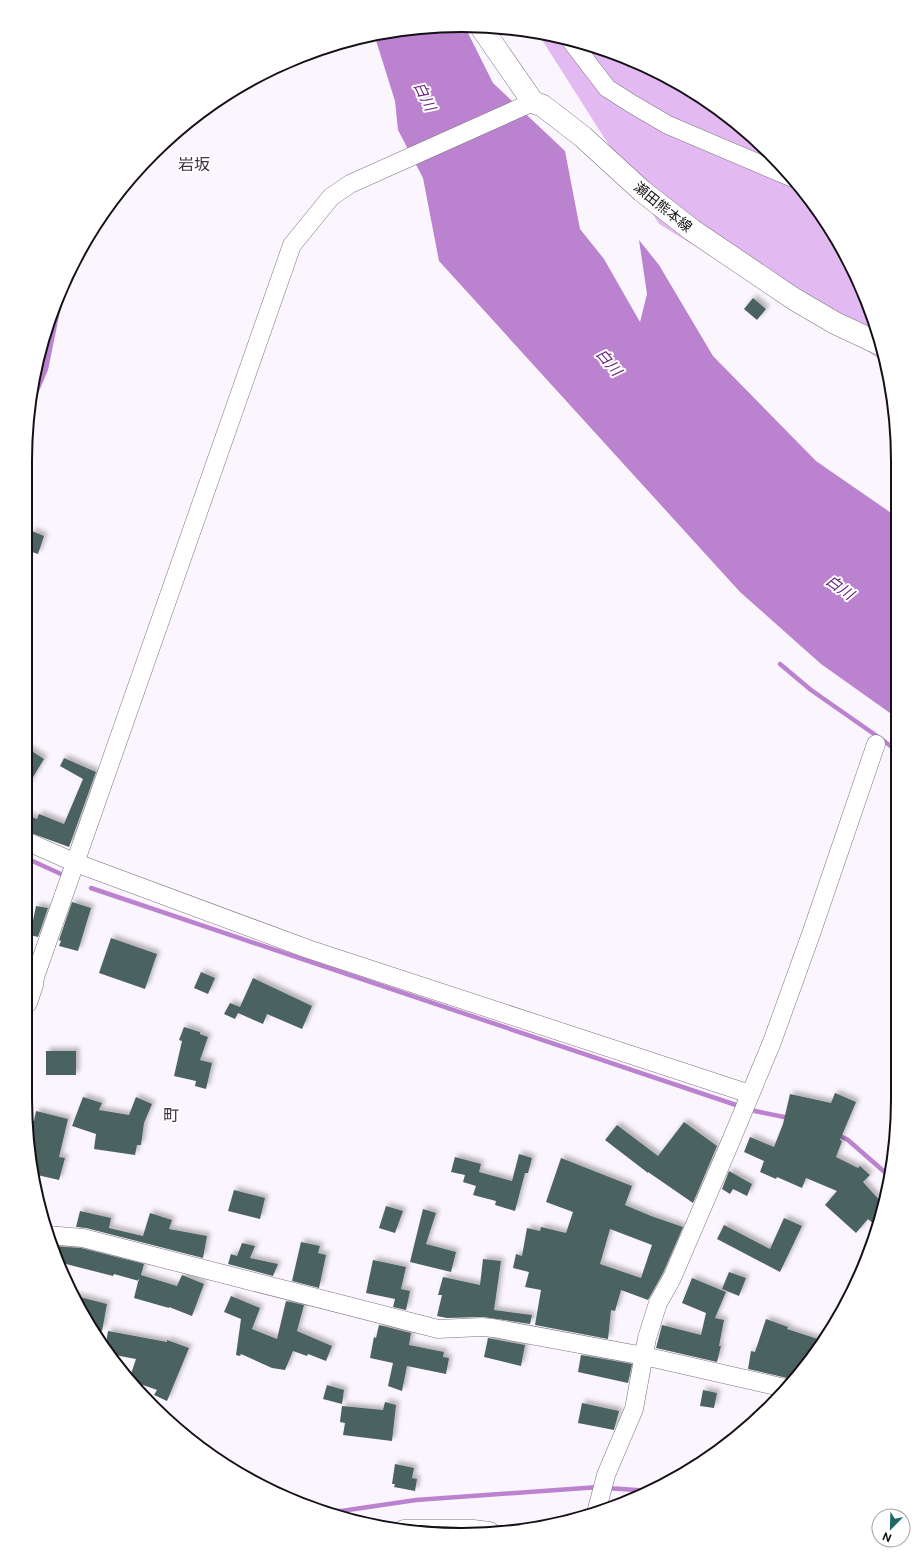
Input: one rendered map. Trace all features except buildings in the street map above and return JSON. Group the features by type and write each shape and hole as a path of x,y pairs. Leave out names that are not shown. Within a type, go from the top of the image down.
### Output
{"main road":[{"name":"瀬田熊本線","path":"485,33 528,104 542,106 583,137 642,191 692,230 794,299 835,323 873,341"}],"street":[{"path":"576,48 607,88 632,104 668,126 778,172"},
{"path":"32,991 35,977 292,245 331,197 350,184 528,104"},
{"path":"598,1506 606,1475 634,1409 647,1338 658,1302 672,1278 772,1042 811,934 876,744"},
{"path":"32,844 76,863 308,949 750,1094"},
{"path":"55,1236 83,1238 438,1329 493,1328 644,1356 780,1387"}],"shaded area":[{"path":"542,40 600,55 651,76 700,104 745,139 784,178 819,223 847,272 858,297 868,323 878,358 659,224"}],"water":[{"name":"白川","path":"468,32 493,83 565,151 580,229 604,259 640,322 647,294 639,240 659,265 713,356 816,461 891,513 891,714 821,664 740,592 439,261 423,178 398,130 395,101 376,40 433,33"},
{"path":"61,308 48,370 38,395 47,350"}],"waterway":[{"path":"780,664 811,690 891,746"},
{"path":"32,861 61,874"},
{"path":"91,888 742,1107"},
{"path":"755,1111 789,1118"},
{"path":"836,1134 848,1140 884,1172"},
{"path":"343,1511 416,1500 599,1487"},
{"path":"606,1488 637,1490"}],"district":[{"name":"岩坂","path":"194,164"},
{"name":"町","path":"171,1115"}]}
